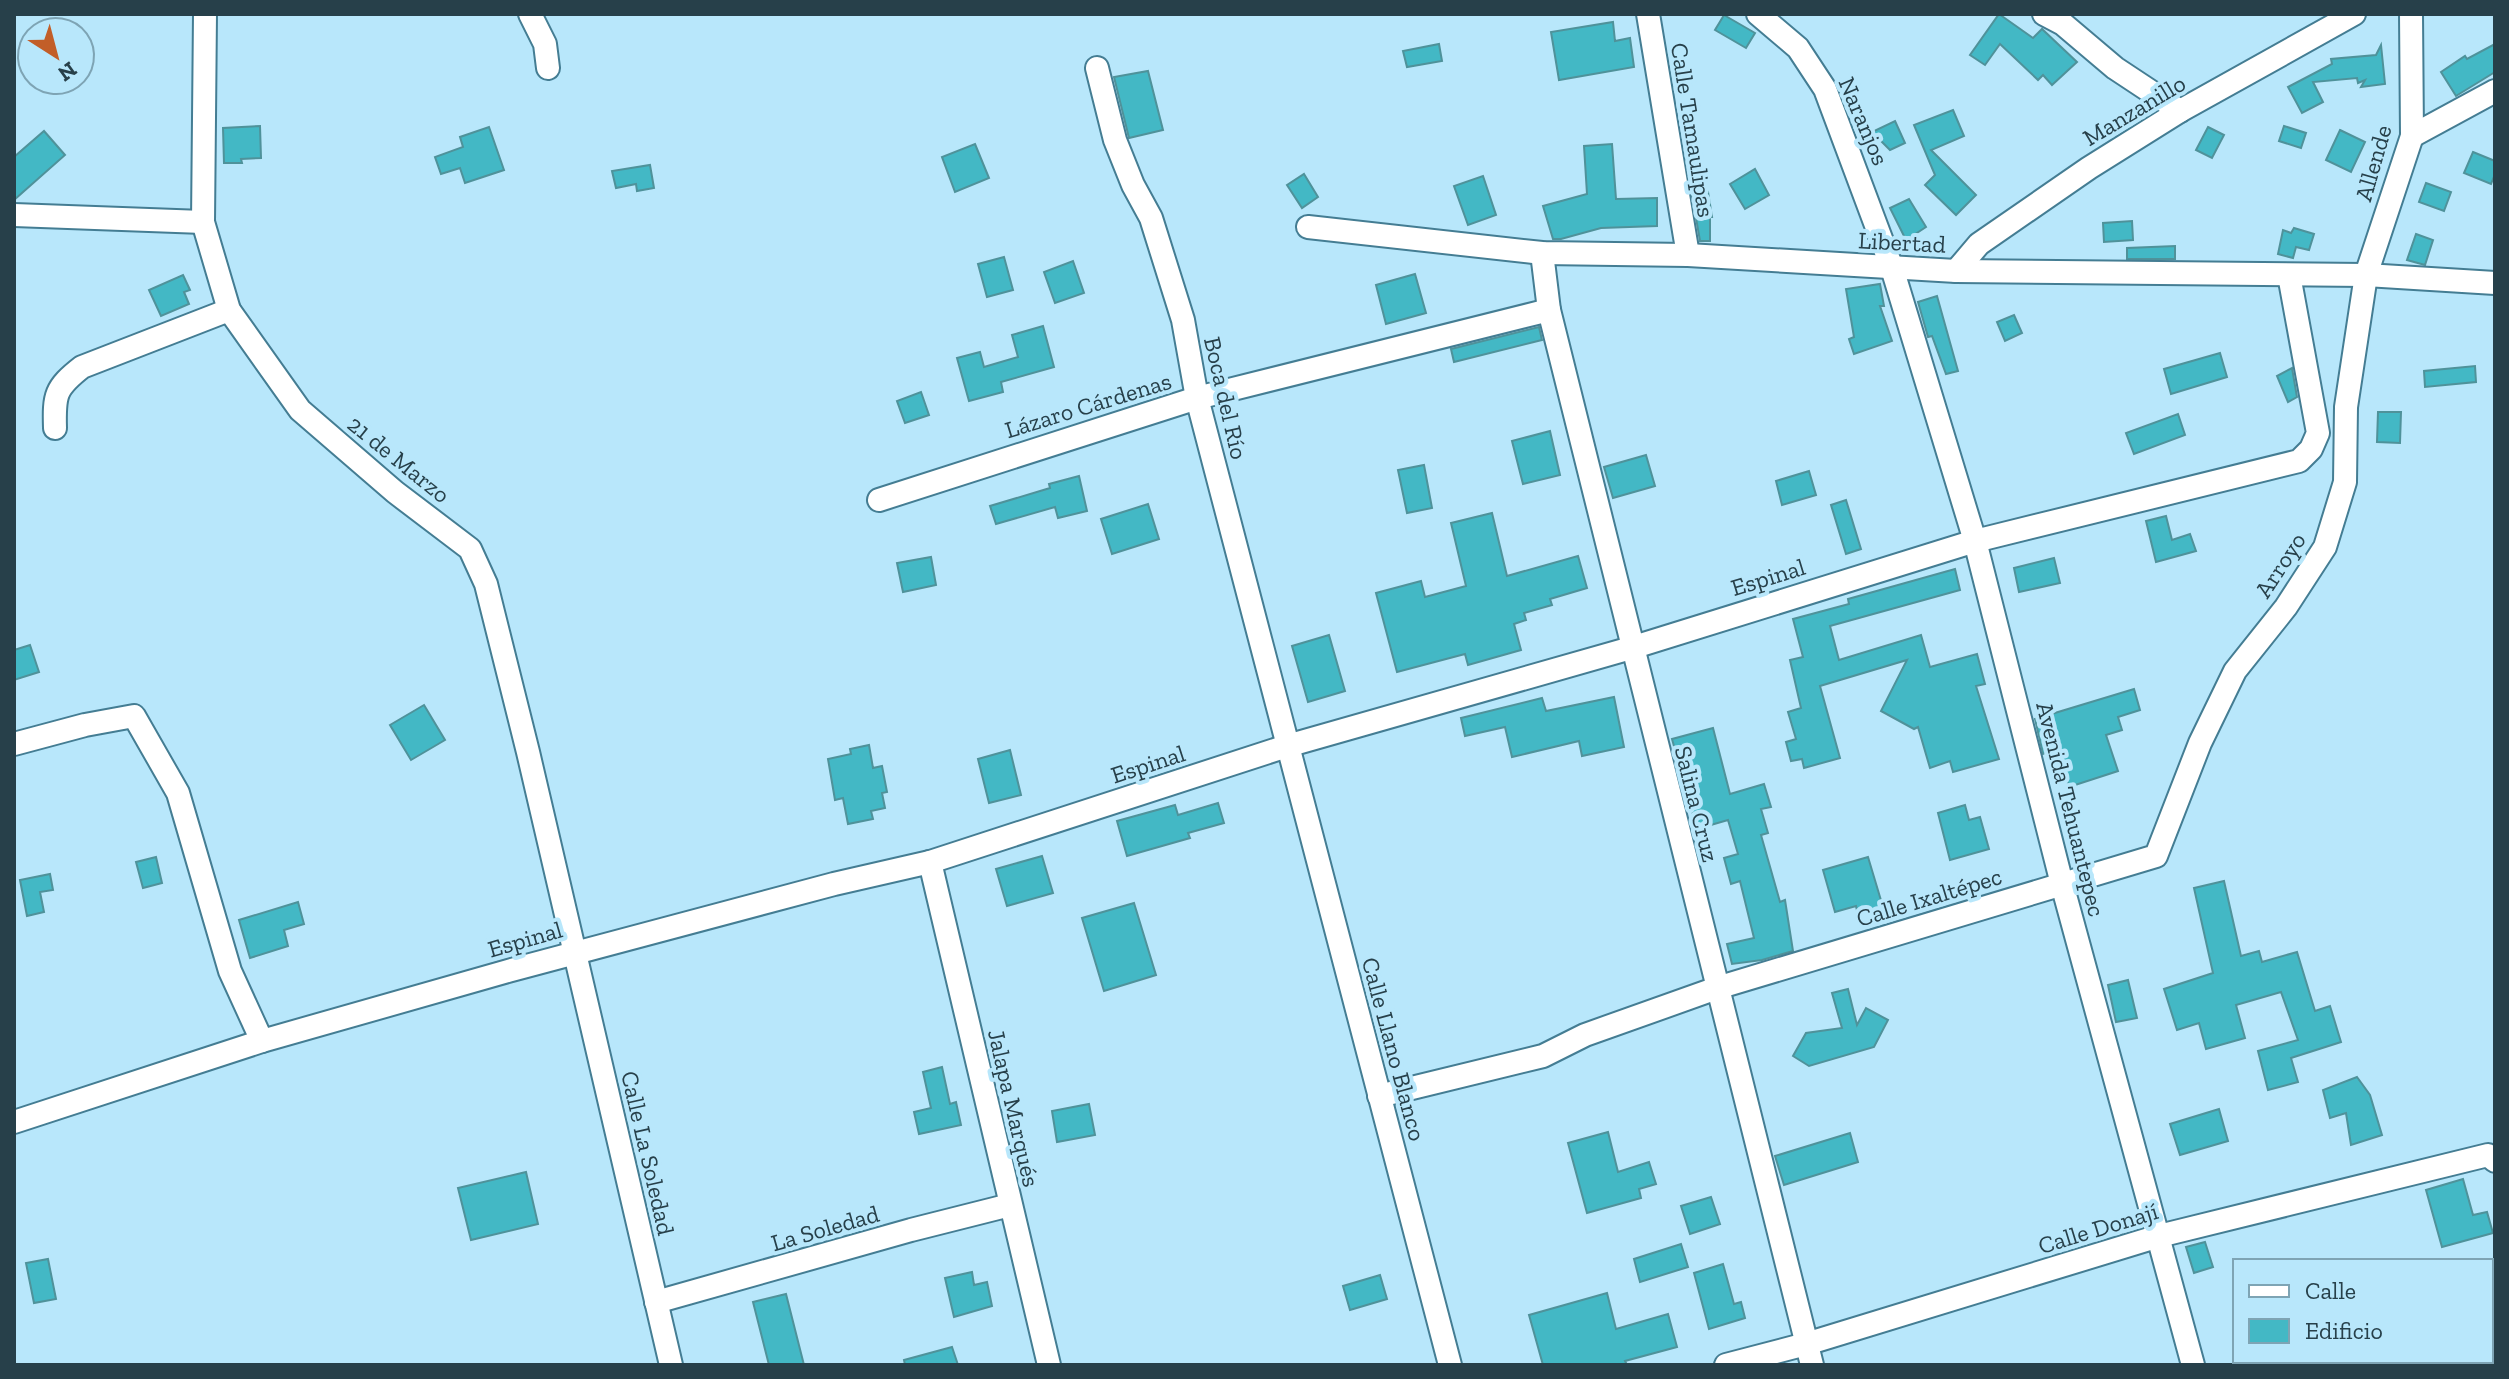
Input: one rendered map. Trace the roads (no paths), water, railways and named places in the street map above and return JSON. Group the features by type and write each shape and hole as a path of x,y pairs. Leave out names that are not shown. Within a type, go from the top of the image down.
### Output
{"street":[{"name":"21 de Marzo","path":"205,14 203,222 229,310 300,410 395,492 470,549 486,584 504,653 575,952"},
{"path":"530,14 545,44 548,68"},
{"name":"Calle Tamaulipas","path":"1648,14 1688,255"},
{"name":"Naranjos","path":"1758,14 1798,48 1825,89 1892,268"},
{"path":"2044,14 2063,24 2115,68 2180,111"},
{"name":"Manzanillo","path":"1956,271 1979,244 2089,168 2180,111 2354,14"},
{"name":"Allende","path":"2366,275 2412,136 2411,14"},
{"name":"Boca del Río","path":"1097,68 1115,140 1133,185 1151,218 1183,320 1197,398 1287,746"},
{"path":"2412,136 2495,91"},
{"path":"14,215 203,222"},
{"name":"Libertad","path":"1308,227 1542,253 1688,255 1956,271 2366,275 2495,283"},
{"name":"Salina Cruz","path":"1542,253 1549,310 1809,1355"},
{"name":"Avenida Tehuantepec","path":"1892,268 1975,541 2062,884 2193,1365"},
{"name":"Espinal","path":"14,1122 262,1041 575,952 930,862 1287,746 1631,648 1975,541 2299,461 2311,449 2318,433 2289,275"},
{"name":"Arroyo","path":"2156,856 2200,743 2235,671 2286,607 2325,547 2345,482 2346,407 2366,275"},
{"path":"55,428 54,399 63,382 82,367 229,310"},
{"name":"Lázaro Cárdenas","path":"879,500 1197,398 1549,310"},
{"path":"14,744 134,716 178,793 230,971 262,1041"},
{"name":"Calle Llano Blanco","path":"1287,746 1450,1365"},
{"name":"Calle Ixaltépec","path":"1379,1096 1543,1056 1585,1035 1717,988 2156,856"},
{"name":"Jalapa Marqués","path":"930,862 1049,1365"},
{"name":"Calle La Soledad","path":"575,952 671,1365"},
{"name":"Calle Donají","path":"1726,1365 1809,1355 2159,1236 2492,1158"},
{"name":"La Soledad","path":"656,1302 1010,1205"}]}
